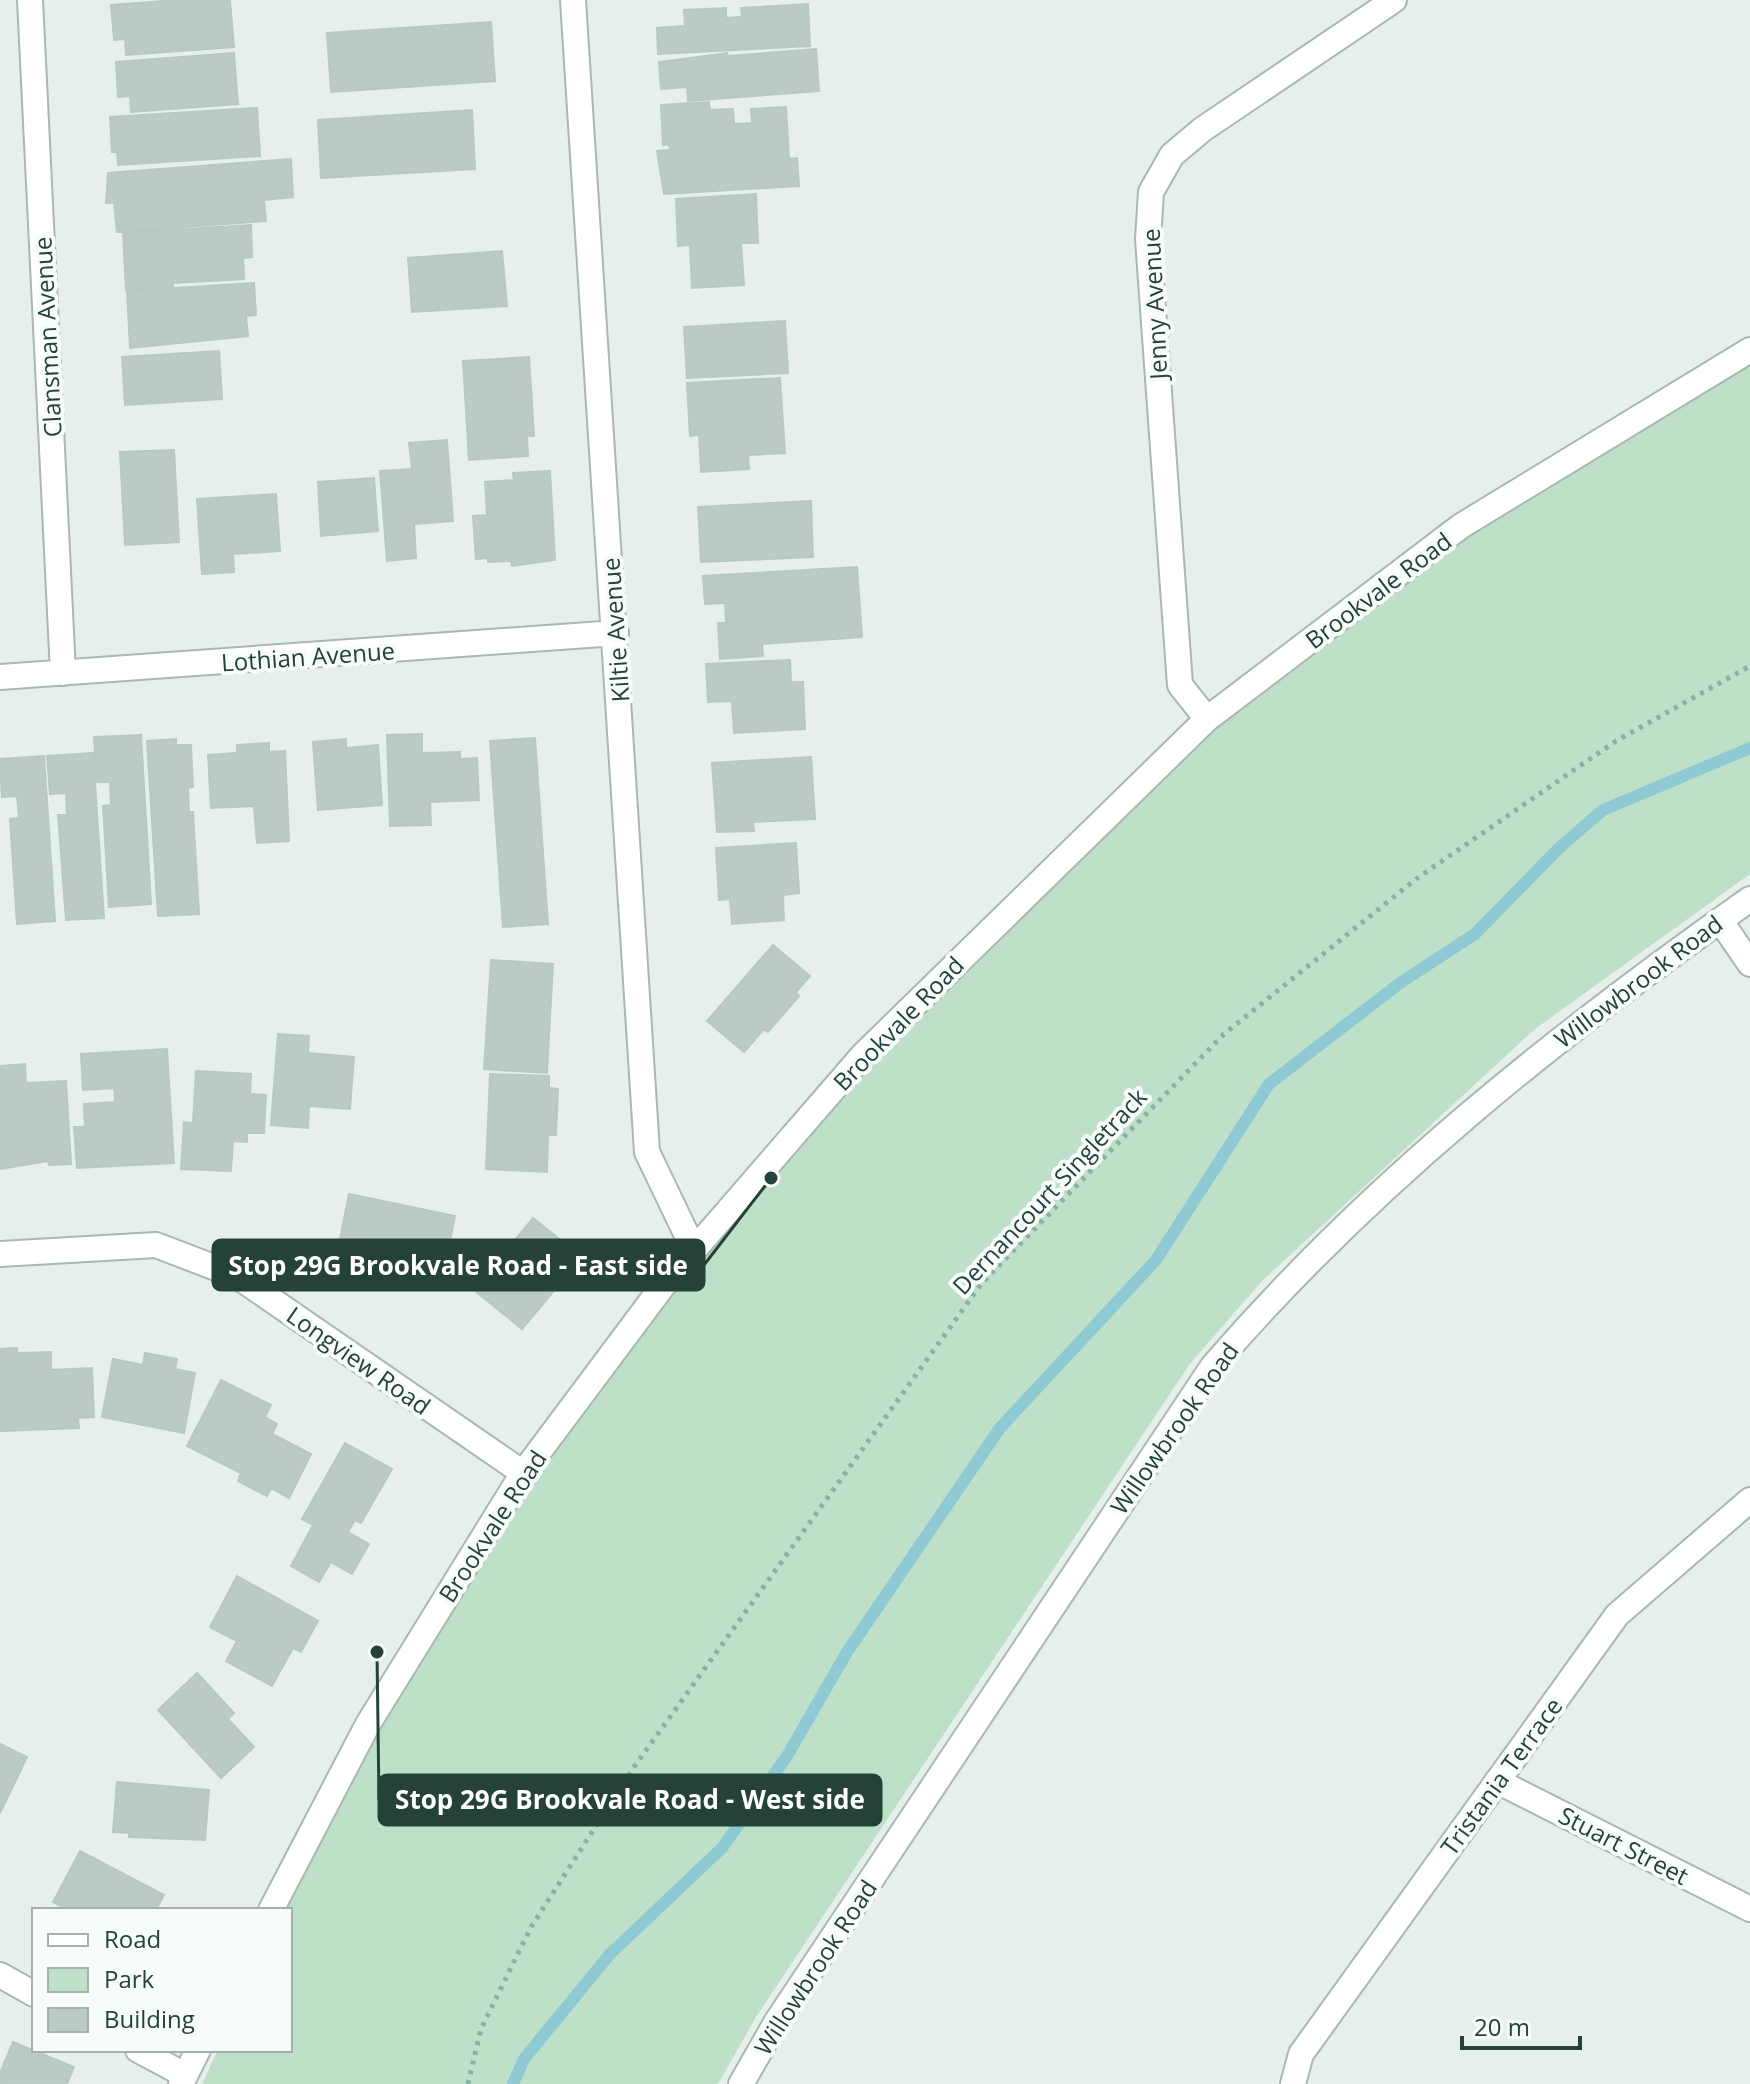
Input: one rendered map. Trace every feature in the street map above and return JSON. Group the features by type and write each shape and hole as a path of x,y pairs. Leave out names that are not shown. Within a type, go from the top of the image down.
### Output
{"street":[{"name":"Clansman Avenue","path":"30,0 63,673"},
{"name":"Kiltie Avenue","path":"573,0 647,1152 694,1250"},
{"name":"Jenny Avenue","path":"1207,719 1180,685 1148,239 1151,192 1172,155 1203,129 1394,0"},
{"name":"Brookvale Road","path":"272,1908 368,1724 523,1473 662,1287 863,1055 1207,719 1461,526 1750,350"},
{"name":"Lothian Avenue","path":"0,677 616,633"},
{"name":"Willowbrook Road","path":"741,2084 777,2021 1213,1366 1279,1289 1369,1200 1557,1041 1750,899"},
{"path":"1720,920 1750,964"},
{"name":"Longview Road","path":"0,1254 156,1245 237,1276 523,1473"},
{"name":"Tristania Terrace","path":"1293,2084 1301,2054 1617,1615 1750,1500"},
{"name":"Stuart Street","path":"1497,1781 1750,1909"},
{"path":"0,1975 32,1993"},
{"path":"141,2052 183,2080 197,2052"}],"path":[{"name":"Dernancourt Singletrack","path":"468,2084 481,2029 531,1927 634,1767 982,1283 1224,1034 1416,879 1616,741 1750,666"}],"green space":[{"path":"1750,350 1750,874 1535,1029 1262,1281 1189,1365 756,2017 718,2084 202,2084 217,2052 292,2052 292,1908 283,1908 368,1724 694,1250 1207,719 1461,526"}],"building":[{"path":"230,0 234,47 126,55 125,39 114,40 111,5"},
{"path":"808,4 810,46 658,54 657,28 685,26 684,10 726,8 726,18 742,17 741,8"},
{"path":"491,22 495,81 331,92 327,33"},
{"path":"816,49 819,91 688,101 687,87 661,89 659,62 727,53 728,56"},
{"path":"234,53 238,104 131,112 130,96 118,97 116,62"},
{"path":"709,102 710,110 733,109 734,124 752,123 751,109 786,107 789,159 797,158 799,186 664,194 657,151 670,150 669,144 663,145 661,105"},
{"path":"257,108 260,156 118,165 117,152 112,152 110,117"},
{"path":"472,110 475,169 321,178 318,120"},
{"path":"291,159 293,197 264,200 266,221 117,232 114,203 106,203 108,173"},
{"path":"756,194 758,243 741,243 744,285 692,288 690,245 678,246 676,199"},
{"path":"251,225 252,257 243,258 244,279 173,283 173,287 126,290 123,233"},
{"path":"502,251 507,306 412,312 408,258"},
{"path":"254,283 256,315 246,316 248,336 130,348 127,291"},
{"path":"785,321 788,373 687,378 684,327"},
{"path":"219,351 222,399 125,405 122,357"},
{"path":"529,357 534,436 527,436 528,456 469,460 463,361"},
{"path":"780,378 785,453 748,455 749,469 701,472 699,435 690,436 687,383"},
{"path":"447,440 453,521 414,524 416,558 387,561 380,471 412,469 409,443"},
{"path":"174,450 179,542 125,545 120,452"},
{"path":"550,471 555,560 512,566 511,561 476,559 473,516 487,515 485,482 514,480 513,473"},
{"path":"374,478 378,531 321,536 318,482"},
{"path":"276,494 280,551 233,554 234,572 202,574 197,499"},
{"path":"811,501 813,557 701,562 698,507"},
{"path":"857,567 862,637 762,644 763,656 720,659 718,623 726,623 725,603 705,604 703,576"},
{"path":"790,660 791,682 803,682 805,729 734,733 732,701 708,702 706,664"},
{"path":"422,734 422,753 460,752 460,759 477,758 479,800 430,802 431,825 390,826 387,735"},
{"path":"141,735 151,904 109,907 103,806 111,805 110,782 97,782 94,737"},
{"path":"535,738 548,924 503,927 490,741"},
{"path":"176,739 176,745 191,745 193,787 188,788 189,812 193,812 199,914 158,916 147,741"},
{"path":"346,739 346,748 378,745 382,805 318,810 313,742"},
{"path":"269,743 269,752 285,751 289,841 257,843 254,806 211,808 208,755 237,753 237,745"},
{"path":"93,753 104,918 66,920 58,815 67,815 66,793 50,794 47,756"},
{"path":"44,756 55,921 17,924 10,819 19,818 17,796 2,797 0,759"},
{"path":"811,757 815,819 753,822 754,831 717,832 712,763"},
{"path":"796,843 799,893 783,895 784,920 732,924 730,899 719,900 716,848"},
{"path":"773,945 810,976 796,992 799,996 768,1032 764,1029 744,1052 707,1021"},
{"path":"491,960 553,964 547,1073 484,1069"},
{"path":"278,1034 309,1036 308,1053 354,1057 350,1109 309,1106 308,1128 271,1125"},
{"path":"167,1049 174,1163 77,1168 74,1127 85,1127 84,1104 115,1102 114,1088 83,1090 81,1054"},
{"path":"25,1064 26,1083 66,1081 71,1164 49,1165 48,1161 0,1169 0,1066"},
{"path":"196,1071 251,1074 250,1094 266,1095 264,1133 247,1133 247,1142 233,1141 231,1171 181,1169 184,1122 193,1123"},
{"path":"490,1074 549,1076 549,1088 558,1089 556,1135 548,1135 547,1172 486,1169"},
{"path":"349,1194 455,1216 445,1266 422,1262 420,1272 359,1260 361,1249 339,1244"},
{"path":"533,1218 582,1257 522,1329 474,1290"},
{"path":"17,1348 17,1353 51,1352 51,1370 92,1368 94,1417 78,1418 79,1428 0,1431 0,1349"},
{"path":"145,1353 177,1359 175,1369 195,1373 184,1433 102,1417 113,1359 143,1365"},
{"path":"221,1380 271,1405 265,1417 277,1424 272,1434 311,1454 289,1498 271,1488 267,1496 238,1481 241,1473 187,1446"},
{"path":"345,1443 392,1469 361,1523 355,1520 348,1532 369,1544 352,1574 331,1562 319,1582 291,1566 313,1525 302,1519"},
{"path":"237,1576 318,1621 301,1652 293,1648 272,1686 226,1661 237,1641 210,1627"},
{"path":"197,1673 234,1713 228,1719 254,1747 221,1778 158,1710"},
{"path":"0,1744 27,1757 0,1813"},
{"path":"117,1782 209,1790 205,1840 129,1837 129,1833 113,1832"},
{"path":"80,1851 164,1895 157,1908 64,1908 53,1902"},
{"path":"13,2042 74,2067 67,2084 0,2084 0,2073"}],"waterway":[{"path":"513,2084 524,2059 610,1954 722,1848 787,1756 847,1652 1000,1428 1156,1260 1269,1084 1400,983 1475,934 1559,848 1603,810 1750,748"}],"place":[{"name":"Stop 29G Brookvale Road - East side","path":"771,1178"},
{"name":"Stop 29G Brookvale Road - West side","path":"377,1652"}]}
